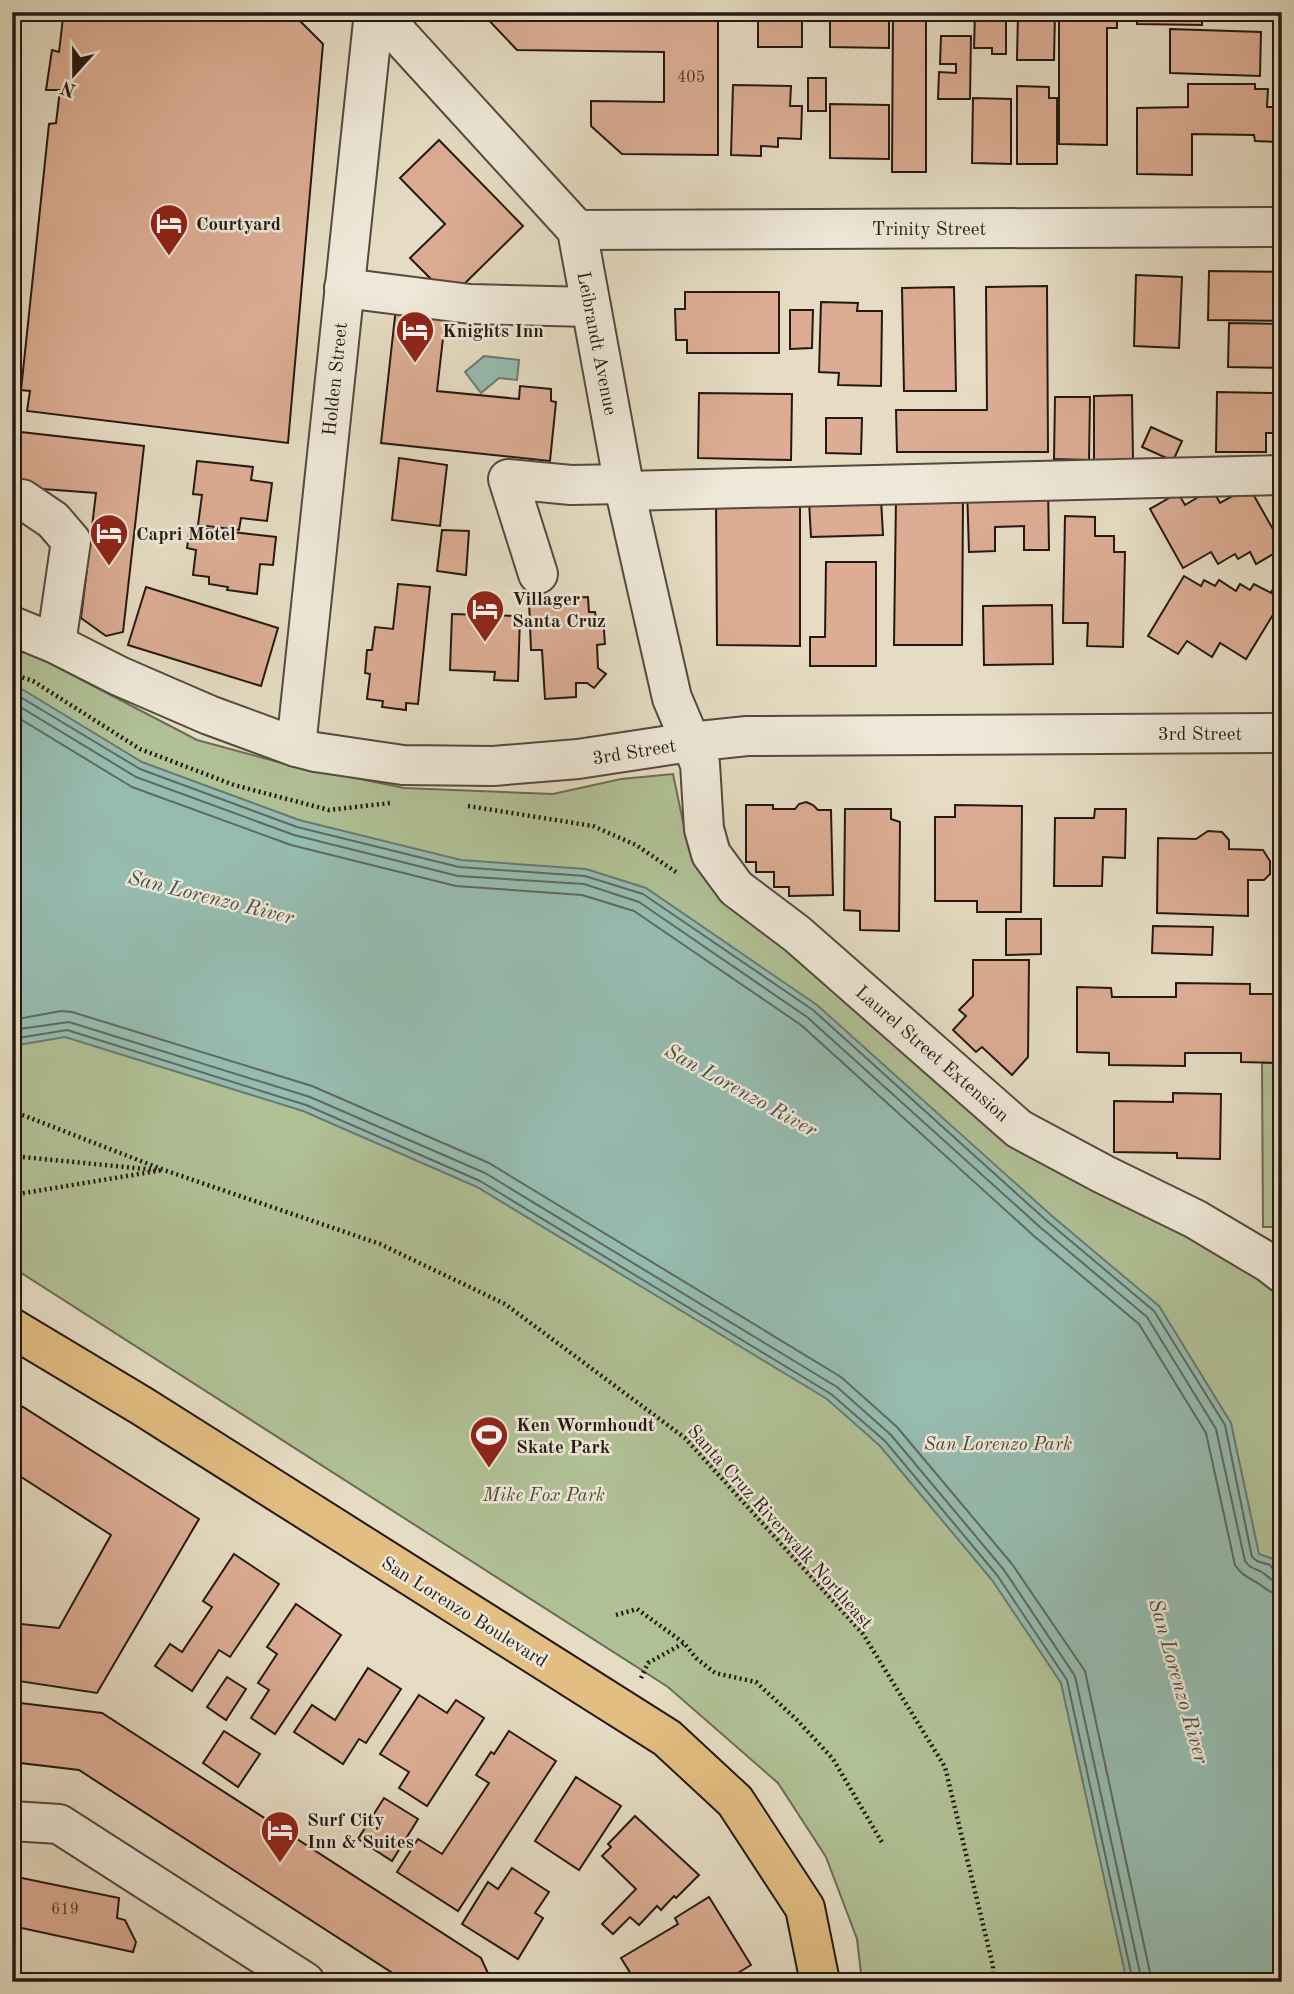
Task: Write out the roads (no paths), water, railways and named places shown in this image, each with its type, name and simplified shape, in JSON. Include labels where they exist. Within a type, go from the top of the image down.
[{"type":"main road","name":"San Lorenzo Boulevard","points":[[12,1328],[142,1406],[667,1738],[735,1801],[805,1909],[820,1982]]},
{"type":"street","points":[[376,12],[577,230]]},
{"type":"street","name":"Holden Street","points":[[296,747],[376,12]]},
{"type":"street","name":"Trinity Street","points":[[577,230],[1282,227]]},
{"type":"street","name":"Leibrandt Avenue","points":[[577,230],[625,487],[672,698],[690,742]]},
{"type":"street","points":[[344,288],[470,304],[591,307]]},
{"type":"street","points":[[538,574],[508,479],[625,487],[1282,475]]},
{"type":"street","points":[[22,499],[53,520],[71,541],[56,644]]},
{"type":"street","points":[[12,597],[56,644]]},
{"type":"street","name":"3rd Street","points":[[12,626],[209,715],[296,747],[403,765],[493,766],[578,759],[747,736],[1282,733]]},
{"type":"street","name":"Laurel Street Extension","points":[[690,742],[700,764],[704,829],[711,854],[736,888],[797,934],[1019,1129],[1102,1174],[1195,1219],[1282,1273]]},
{"type":"street","points":[[12,1821],[59,1824],[305,1982]]},
{"type":"water","points":[[484,356],[519,360],[517,380],[499,378],[481,393],[465,372]]},
{"type":"water","name":"San Lorenzo River","points":[[12,683],[142,762],[299,820],[461,860],[586,869],[646,888],[817,1005],[1052,1216],[1159,1306],[1231,1423],[1259,1554],[1276,1560],[1282,1578],[1282,1982],[1127,1982],[1061,1683],[992,1580],[880,1446],[827,1399],[477,1187],[303,1111],[65,1037],[12,1046]]},
{"type":"place","name":"Courtyard","points":[[169,257]]},
{"type":"place","name":"Knights Inn","points":[[415,364]]},
{"type":"place","name":"Capri Motel","points":[[109,567]]},
{"type":"place","name":"Villager Santa Cruz","points":[[485,643]]},
{"type":"place","name":"Ken Wormhoudt Skate Park","points":[[489,1469]]},
{"type":"place","name":"Surf City Inn & Suites","points":[[280,1864]]},
{"type":"park label","name":"San Lorenzo Park","points":[[998,1443]]},
{"type":"park label","name":"Mike Fox Park","points":[[544,1494]]}]
